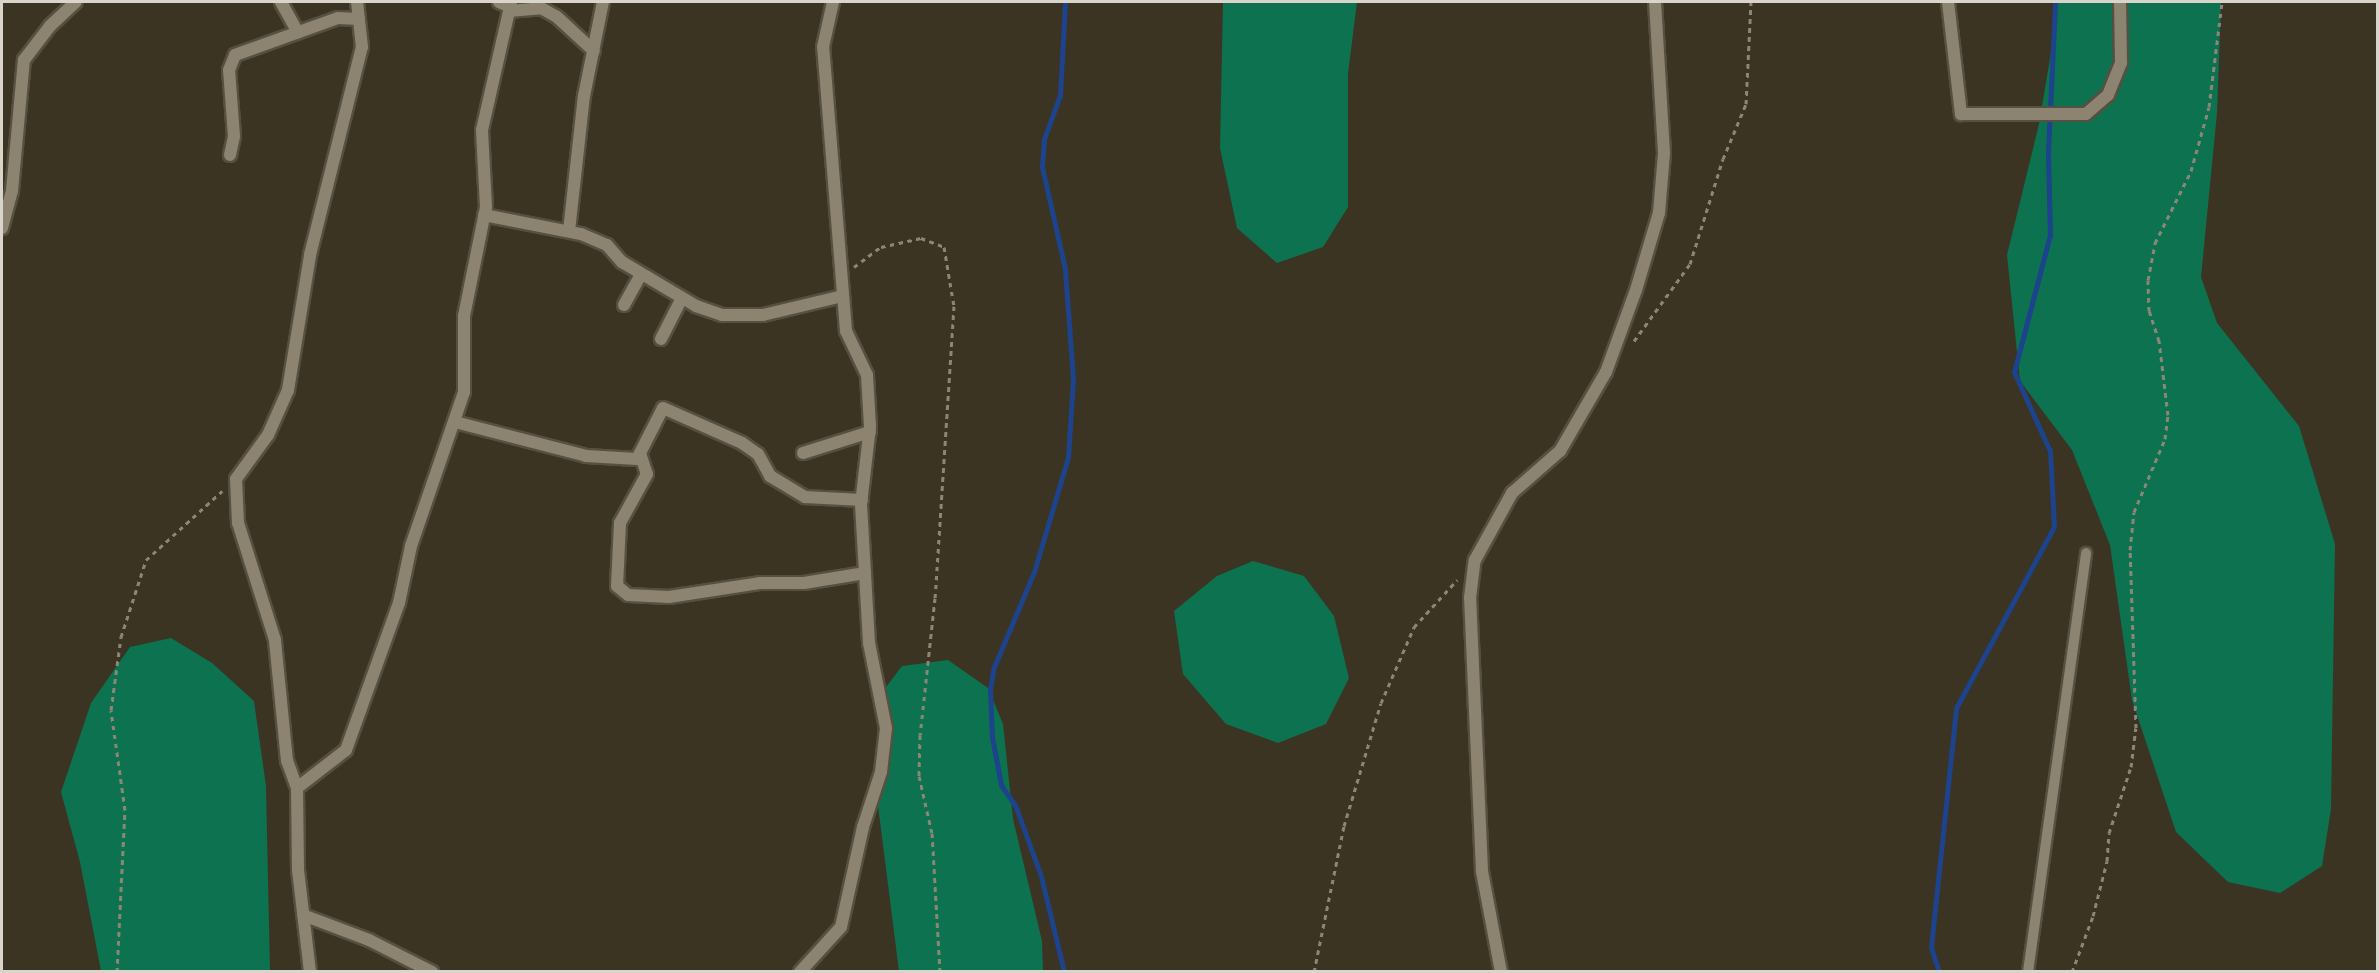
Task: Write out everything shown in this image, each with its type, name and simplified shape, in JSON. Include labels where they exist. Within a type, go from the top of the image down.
[{"type":"street","points":[[2,228],[12,191],[24,60],[50,26],[76,2]]},
{"type":"street","points":[[281,2],[298,33]]},
{"type":"street","points":[[310,972],[303,915],[297,788],[287,761],[275,640],[237,523],[236,478],[268,435],[288,390],[310,255],[362,47],[357,2]]},
{"type":"street","points":[[569,231],[584,96],[603,2]]},
{"type":"street","points":[[800,972],[841,927],[863,827],[881,772],[886,728],[869,643],[865,573],[862,500],[870,432],[867,375],[846,330],[823,47],[833,2]]},
{"type":"street","points":[[1501,972],[1482,871],[1470,598],[1475,560],[1512,493],[1560,452],[1606,372],[1636,290],[1659,213],[1664,153],[1655,2]]},
{"type":"street","points":[[1948,2],[1961,114],[2086,114],[2108,95],[2121,63],[2120,2]]},
{"type":"street","points":[[297,788],[346,750],[399,603],[411,546],[464,392],[464,315],[484,215],[482,130],[507,5],[541,8],[557,16],[594,51]]},
{"type":"street","points":[[230,155],[234,136],[229,70],[235,55],[338,18],[359,19]]},
{"type":"street","points":[[484,215],[569,231],[607,245],[622,262],[641,274],[682,298],[723,315],[763,315],[843,296]]},
{"type":"street","points":[[624,305],[641,274]]},
{"type":"street","points":[[661,339],[682,298]]},
{"type":"street","points":[[455,422],[586,456],[637,459],[663,408],[742,443],[758,454],[770,476],[805,497],[862,500]]},
{"type":"street","points":[[803,453],[870,432]]},
{"type":"street","points":[[640,453],[647,474],[620,523],[617,586],[628,595],[669,597],[761,583],[804,583],[865,573]]},
{"type":"street","points":[[303,915],[369,940],[432,972]]},
{"type":"lane","points":[[2028,972],[2086,553]]},
{"type":"path","points":[[1629,346],[1652,321],[1690,264],[1723,159],[1746,105],[1751,2]]},
{"type":"path","points":[[2072,972],[2093,916],[2107,861],[2109,833],[2131,767],[2136,728],[2130,550],[2134,512],[2165,439],[2168,415],[2158,341],[2149,311],[2148,280],[2155,243],[2191,171],[2209,107],[2222,2]]},
{"type":"path","points":[[841,276],[880,247],[921,237],[944,247],[954,306],[920,766],[932,833],[940,972]]},
{"type":"path","points":[[117,972],[125,810],[111,711],[122,637],[146,560],[236,478]]},
{"type":"path","points":[[1314,972],[1344,826],[1381,703],[1414,627],[1475,560]]},
{"type":"green space","points":[[1223,2],[1357,2],[1348,74],[1348,207],[1323,247],[1277,263],[1237,228],[1220,148]]},
{"type":"green space","points":[[2056,2],[2221,2],[2217,113],[2201,277],[2217,323],[2299,426],[2335,544],[2331,809],[2322,866],[2280,893],[2228,882],[2176,832],[2132,700],[2110,545],[2072,450],[2020,381],[2007,255],[2039,124],[2056,23]]},
{"type":"green space","points":[[1253,561],[1304,576],[1334,616],[1349,678],[1326,724],[1278,743],[1226,724],[1183,674],[1174,611],[1217,576]]},
{"type":"green space","points":[[171,638],[212,663],[254,701],[266,786],[270,971],[101,971],[80,862],[61,792],[91,703],[130,647]]},
{"type":"green space","points":[[948,660],[988,688],[1003,724],[1013,819],[1042,941],[1043,971],[899,971],[876,790],[880,695],[902,666]]},
{"type":"waterway","points":[[1064,972],[1041,876],[1015,805],[1001,785],[992,737],[990,689],[994,667],[1034,572],[1068,457],[1073,379],[1065,269],[1042,167],[1044,139],[1060,95],[1065,2]]},
{"type":"waterway","points":[[1939,972],[1931,947],[1956,708],[2054,527],[2050,451],[2014,372],[2050,235],[2048,152],[2055,2]]}]
